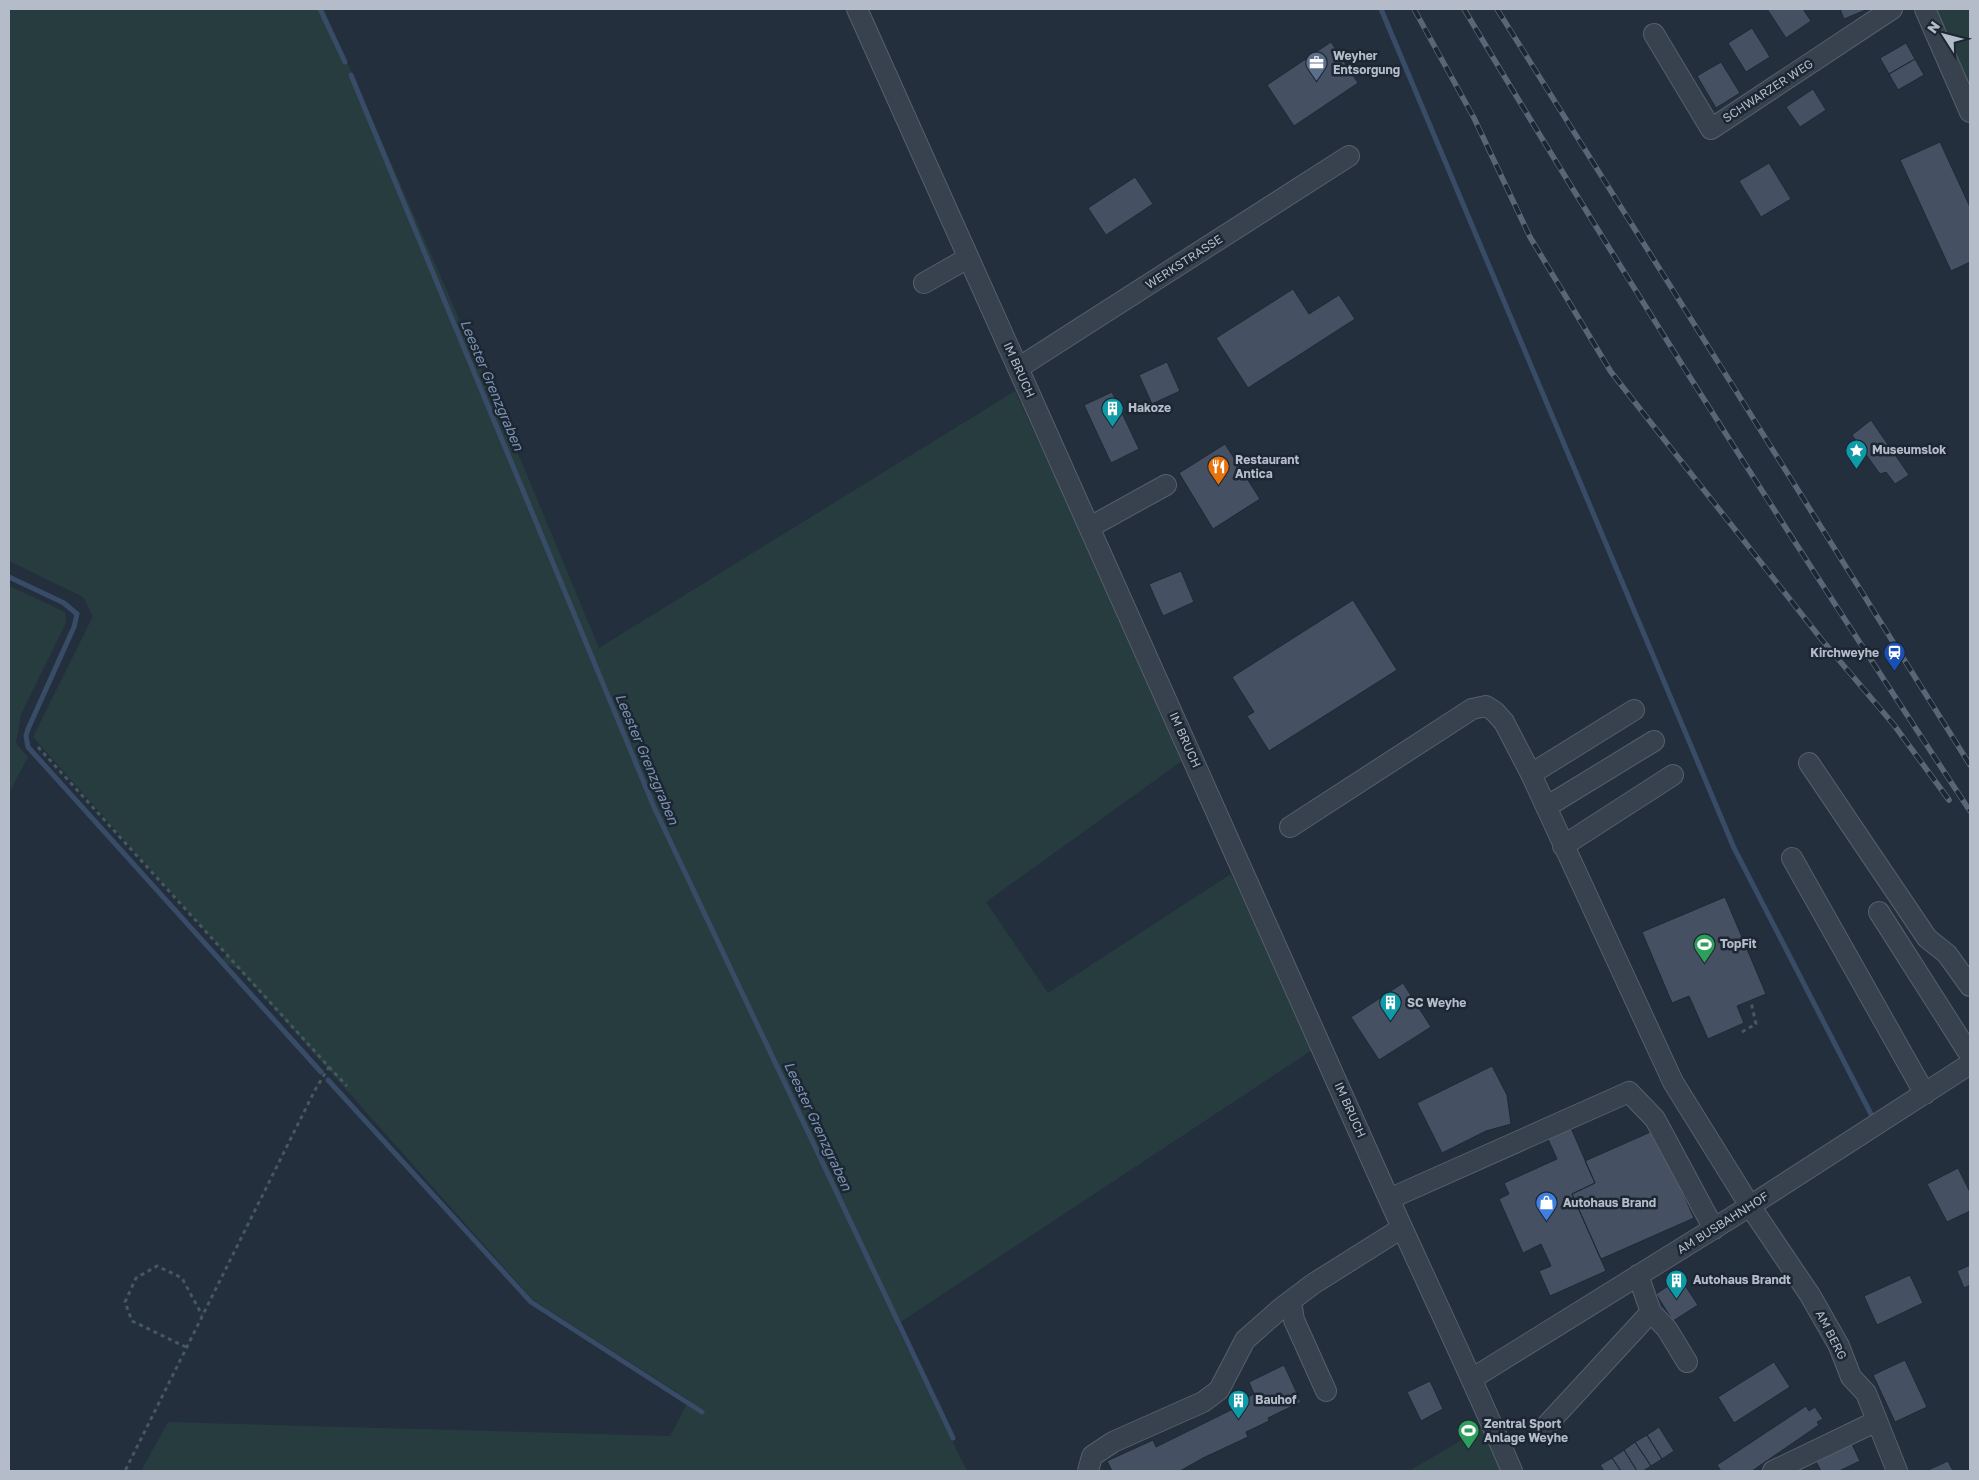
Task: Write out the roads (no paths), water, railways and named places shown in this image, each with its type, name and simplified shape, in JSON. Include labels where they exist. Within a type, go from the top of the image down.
[{"type":"street","name":"IM BRUCH","points":[[857,9],[1402,1228],[1473,1378],[1512,1471]]},
{"type":"street","name":"SCHWARZER WEG","points":[[1654,34],[1710,129],[1892,9]]},
{"type":"street","points":[[1925,9],[1970,112]]},
{"type":"street","name":"WERKSTRASSE","points":[[1018,368],[1349,156]]},
{"type":"street","points":[[924,283],[968,258]]},
{"type":"street","points":[[1090,528],[1166,485]]},
{"type":"street","name":"AM BERG","points":[[1290,827],[1472,709],[1486,706],[1494,711],[1504,722],[1531,774],[1673,1082],[1750,1206],[1810,1295],[1838,1346],[1851,1377],[1866,1394],[1896,1471]]},
{"type":"street","points":[[1531,774],[1634,710]]},
{"type":"street","points":[[1546,807],[1654,741]]},
{"type":"street","points":[[1809,764],[1927,938],[1947,954],[1970,986]]},
{"type":"street","points":[[1563,846],[1673,775]]},
{"type":"street","points":[[1792,858],[1925,1094]]},
{"type":"street","points":[[1879,912],[1970,1055]]},
{"type":"street","name":"AM BUSBAHNHOF","points":[[1473,1378],[1714,1229],[1970,1064]]},
{"type":"street","points":[[1389,1199],[1629,1092],[1655,1119],[1714,1229]]},
{"type":"street","points":[[1088,1471],[1092,1456],[1112,1442],[1203,1402],[1219,1390],[1245,1340],[1313,1284],[1402,1228]]},
{"type":"street","points":[[1638,1276],[1652,1312],[1667,1329],[1687,1362]]},
{"type":"street","points":[[1291,1301],[1294,1320],[1326,1391]]},
{"type":"street","points":[[1544,1428],[1652,1312]]},
{"type":"street","points":[[1773,1471],[1877,1421]]},
{"type":"waterway","name":"Leester Grenzgraben","points":[[320,9],[345,62]]},
{"type":"waterway","points":[[1381,9],[1734,848],[1873,1118]]},
{"type":"waterway","name":"Leester Grenzgraben","points":[[351,75],[654,807],[953,1438]]},
{"type":"waterway","points":[[9,577],[64,603],[77,614],[74,627],[28,729],[26,736],[28,747],[321,1072]]},
{"type":"waterway","points":[[328,1080],[531,1302],[702,1412]]},
{"type":"railway","points":[[1414,9],[1474,118],[1530,237],[1611,372],[1822,640],[1894,725],[1949,800]]},
{"type":"railway","points":[[1464,9],[1712,413],[1970,811]]},
{"type":"railway","points":[[1497,9],[1970,765]]},
{"type":"place","name":"Weyher Entsorgung","points":[[1317,82]]},
{"type":"place","name":"Hakoze","points":[[1112,427]]},
{"type":"place","name":"Museumslok","points":[[1856,469]]},
{"type":"place","name":"Restaurant Antica","points":[[1219,486]]},
{"type":"place","name":"Kirchweyhe","points":[[1895,672]]},
{"type":"place","name":"TopFit","points":[[1704,963]]},
{"type":"place","name":"SC Weyhe","points":[[1391,1022]]},
{"type":"place","name":"Autohaus Brand","points":[[1547,1222]]},
{"type":"place","name":"Autohaus Brandt","points":[[1677,1299]]},
{"type":"place","name":"Bauhof","points":[[1239,1419]]},
{"type":"place","name":"Zentral Sport Anlage Weyhe","points":[[1468,1450]]}]
